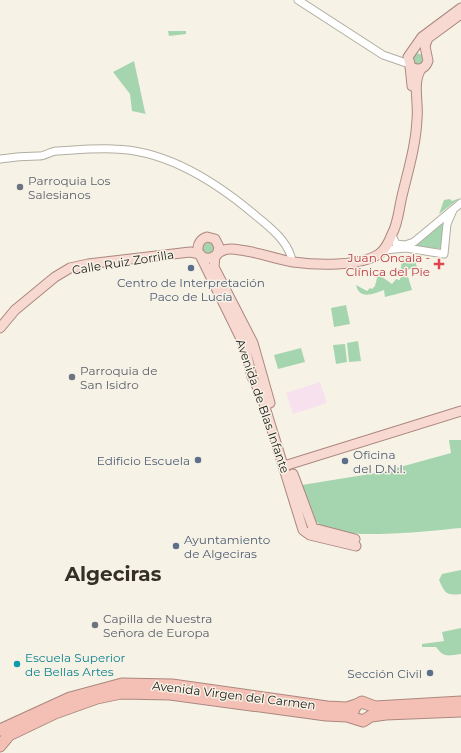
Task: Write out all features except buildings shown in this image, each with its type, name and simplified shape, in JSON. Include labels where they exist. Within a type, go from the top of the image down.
[{"type":"highway","name":"Avenida Virgen del Carmen","points":[[0,730],[70,698],[122,684],[172,685],[328,707],[347,708],[356,705]]},
{"type":"highway","name":"Avenida Virgen del Carmen","points":[[1,740],[14,732],[76,705],[97,698],[121,693],[150,692],[177,694],[356,718]]},
{"type":"highway","points":[[461,702],[375,706],[362,702],[356,705],[353,712],[356,718],[363,721],[371,716],[461,711]]},
{"type":"highway","points":[[369,705],[372,711],[371,716]]},
{"type":"main road","points":[[218,244],[248,247],[292,260],[324,261],[361,259],[374,254],[386,242],[412,136],[414,108],[409,65],[412,51],[422,37],[461,8]]},
{"type":"main road","points":[[216,256],[219,249],[218,244],[213,238],[207,237],[200,241],[197,252],[207,258],[216,256],[226,250],[239,250],[292,260],[320,263],[357,262],[374,257],[384,250],[392,235],[414,144],[418,119],[416,78],[428,61],[425,51],[428,38],[461,14]]},
{"type":"main road","points":[[412,51],[425,51]]},
{"type":"main road","points":[[409,65],[414,69],[421,69]]},
{"type":"main road","name":"Calle Ruiz Zorrilla","points":[[0,328],[16,310],[58,275],[80,266],[197,252]]},
{"type":"main road","name":"Avenida de Blas Infante","points":[[197,252],[245,347],[252,377],[261,394],[287,467]]},
{"type":"main road","name":"Avenida de Blas Infante","points":[[216,256],[214,267],[256,350],[304,530],[356,543]]},
{"type":"main road","points":[[287,467],[461,411]]},
{"type":"main road","points":[[287,467],[461,415]]},
{"type":"street","points":[[298,0],[383,55],[395,58],[409,65]]},
{"type":"street","points":[[395,58],[404,57],[412,51]]},
{"type":"street","points":[[0,159],[31,155],[39,156],[47,152],[56,151],[114,149],[148,154],[179,165],[212,182],[239,200],[275,233],[289,249],[292,260]]},
{"type":"street","points":[[384,250],[414,246],[440,220],[461,203]]},
{"type":"street","points":[[392,235],[396,244],[414,246],[444,254],[447,224],[453,210]]},
{"type":"street","points":[[440,220],[445,220],[447,224]]},
{"type":"shaded area","points":[[320,382],[327,403],[293,414],[286,393]]},
{"type":"green space","points":[[168,31],[186,31],[186,34],[169,36]]},
{"type":"green space","points":[[416,54],[420,54],[422,55],[422,63],[416,64],[413,61],[413,57]]},
{"type":"green space","points":[[134,61],[146,114],[132,111],[130,94],[113,72]]},
{"type":"green space","points":[[460,198],[439,214],[444,200],[450,199],[452,201]]},
{"type":"green space","points":[[443,221],[442,249],[416,247],[416,245]]},
{"type":"green space","points":[[208,242],[212,244],[214,248],[212,252],[208,254],[204,252],[202,248],[204,244]]},
{"type":"green space","points":[[402,257],[414,258],[417,267],[406,270],[412,290],[385,297],[384,290],[367,295],[360,293],[356,285],[367,291],[370,288],[372,289],[375,286],[378,274],[392,284],[396,279],[400,280]]},
{"type":"green space","points":[[346,305],[350,324],[334,327],[331,308]]},
{"type":"green space","points":[[358,341],[361,361],[349,362],[347,343]]},
{"type":"green space","points":[[345,344],[347,362],[336,364],[333,345]]},
{"type":"green space","points":[[301,348],[305,362],[278,369],[274,355]]},
{"type":"green space","points":[[449,440],[461,440],[461,528],[407,533],[362,534],[342,532],[326,528],[316,521],[302,485],[382,472],[451,453]]},
{"type":"green space","points":[[461,570],[461,594],[447,593],[439,580],[442,574]]},
{"type":"green space","points":[[461,628],[461,654],[444,655],[436,647],[422,647],[422,644],[444,641],[442,632]]},
{"type":"place","name":"Parroquia Los Salesianos","points":[[20,187]]},
{"type":"place","name":"Juan Oncala - Clínica del Pie","points":[[439,264]]},
{"type":"place","name":"Centro de Interpretación Paco de Lucía","points":[[191,268]]},
{"type":"place","name":"Parroquia de San Isidro","points":[[72,377]]},
{"type":"place","name":"Edificio Escuela","points":[[198,460]]},
{"type":"place","name":"Oficina del D.N.I.","points":[[345,461]]},
{"type":"place","name":"Ayuntamiento de Algeciras","points":[[176,546]]},
{"type":"place","name":"Capilla de Nuestra Señora de Europa","points":[[95,625]]},
{"type":"place","name":"Escuela Superior de Bellas Artes","points":[[17,664]]},
{"type":"place","name":"Sección Civil","points":[[430,673]]},
{"type":"district","name":"Algeciras","points":[[113,574]]}]
